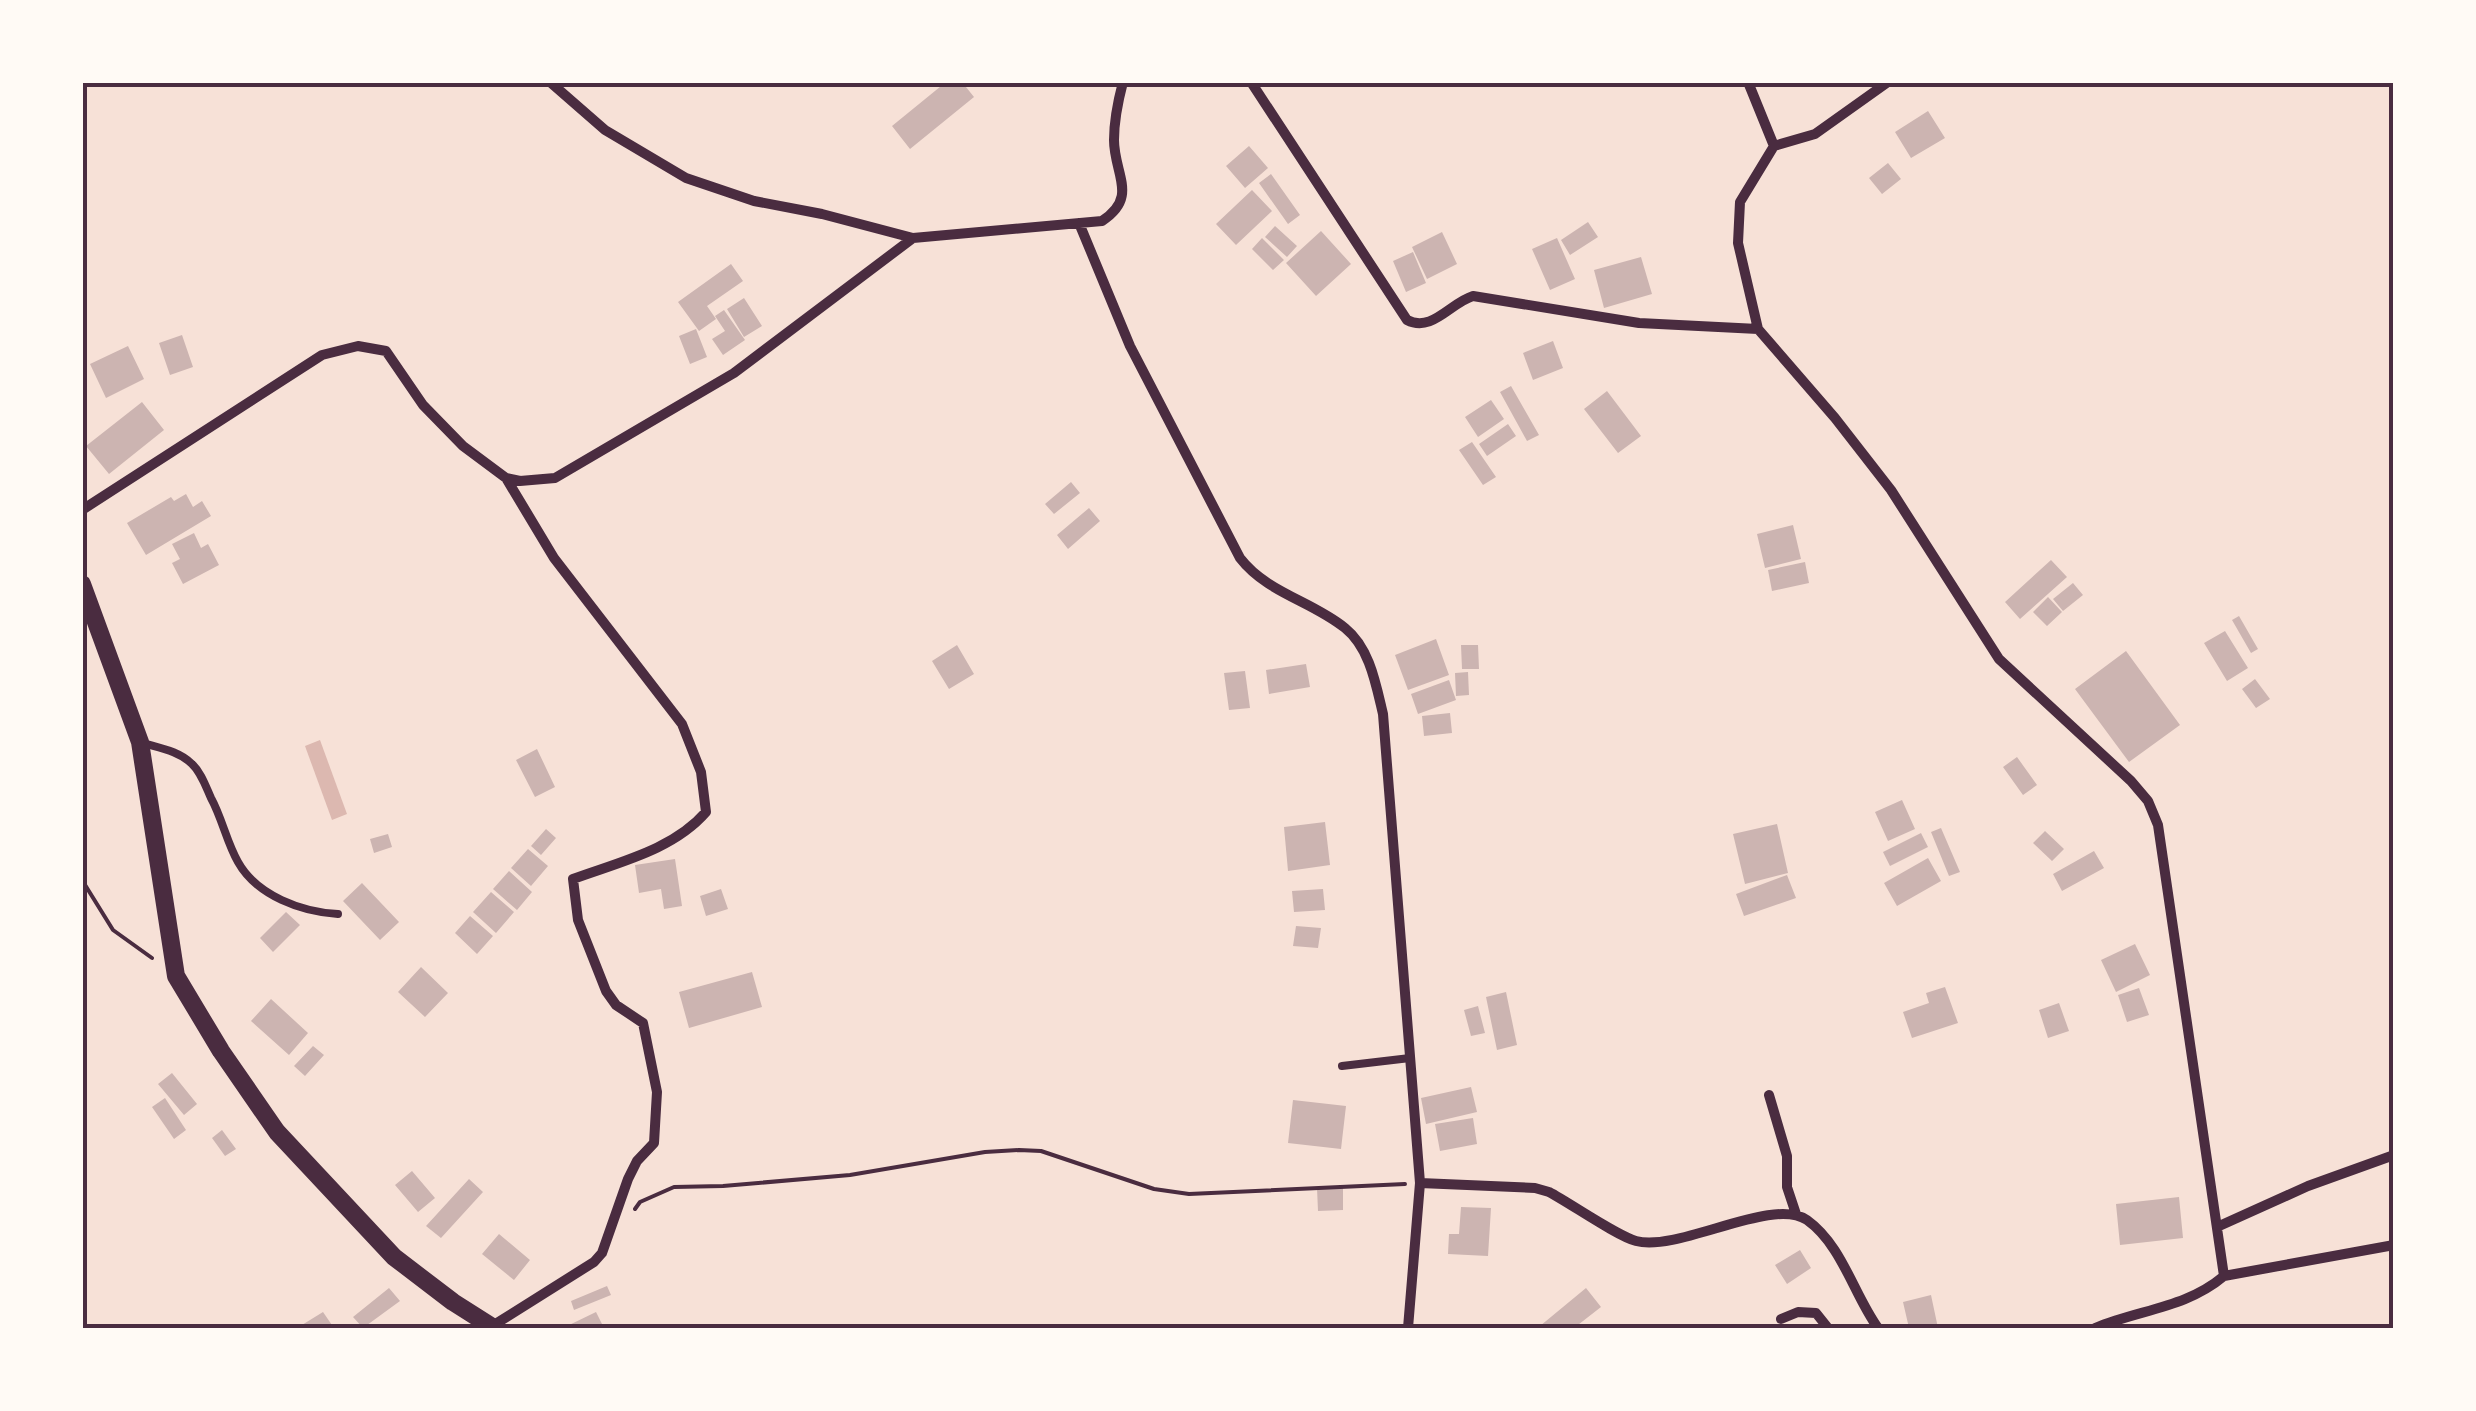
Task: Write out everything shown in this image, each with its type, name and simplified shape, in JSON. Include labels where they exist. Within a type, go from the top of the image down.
[{"type":"street","points":[[550,82],[605,130],[686,178],[754,200],[913,238],[1102,222],[1117,212],[1123,197],[1114,142],[1123,82]]},
{"type":"street","points":[[1251,82],[1407,320],[1427,323],[1459,300],[1473,296],[1639,323],[1758,329]]},
{"type":"street","points":[[1748,82],[1774,146]]},
{"type":"street","points":[[1888,82],[1815,134],[1774,146],[1740,202],[1738,243],[1758,329],[1891,490],[1999,659],[2025,687],[2093,744],[2148,801],[2158,825],[2224,1276]]},
{"type":"street","points":[[1079,224],[1130,346],[1240,558],[1252,573],[1346,628],[1362,648],[1374,675],[1384,714],[1420,1183],[1408,1328]]},
{"type":"street","points":[[506,478],[555,478],[643,428],[734,373],[913,238]]},
{"type":"street","points":[[82,510],[322,355],[358,346],[386,352],[423,405],[463,446],[506,478],[554,558],[682,724],[701,772],[706,812],[688,832],[643,854],[573,878],[578,920],[606,991],[616,1004],[644,1023],[657,1092],[654,1143],[628,1178],[602,1253],[594,1262],[492,1328],[394,1257],[278,1132],[220,1051],[176,976],[140,742],[82,584]]},
{"type":"street","points":[[1769,1095],[1786,1156],[1787,1187],[1796,1214]]},
{"type":"street","points":[[2216,1228],[2308,1186],[2394,1154]]},
{"type":"street","points":[[1420,1183],[1550,1192],[1636,1241],[1674,1239],[1776,1215],[1796,1214],[1810,1222],[1831,1245],[1878,1328]]},
{"type":"street","points":[[2096,1328],[2189,1300],[2224,1276],[2394,1245]]},
{"type":"street","points":[[1781,1319],[1798,1312],[1816,1313],[1828,1328]]},
{"type":"lane","points":[[140,742],[174,752],[194,765],[223,820],[238,864],[260,887],[287,903],[317,913],[338,914]]},
{"type":"lane","points":[[1342,1066],[1410,1058]]},
{"type":"path","points":[[82,880],[113,930],[176,976]]},
{"type":"path","points":[[631,1215],[640,1202],[674,1187],[850,1175],[1019,1150],[1041,1151],[1154,1189],[1189,1194],[1420,1183]]},
{"type":"shaded area","points":[[320,740],[347,814],[332,820],[305,746]]},
{"type":"building","points":[[946,82],[962,82],[974,97],[910,149],[892,126]]},
{"type":"building","points":[[1928,111],[1945,138],[1911,158],[1895,132]]},
{"type":"building","points":[[1249,146],[1268,168],[1245,188],[1226,166]]},
{"type":"building","points":[[1888,163],[1901,179],[1882,194],[1869,178]]},
{"type":"building","points":[[1271,174],[1300,215],[1288,224],[1259,183]]},
{"type":"building","points":[[1252,190],[1272,211],[1236,245],[1216,224]]},
{"type":"building","points":[[1588,222],[1598,237],[1570,255],[1561,240]]},
{"type":"building","points":[[1275,226],[1297,246],[1287,257],[1265,237]]},
{"type":"building","points":[[1321,231],[1351,264],[1316,296],[1286,263]]},
{"type":"building","points":[[1442,232],[1457,264],[1427,279],[1412,247]]},
{"type":"building","points":[[1262,238],[1284,260],[1273,270],[1252,249]]},
{"type":"building","points":[[1557,238],[1575,279],[1550,290],[1532,249]]},
{"type":"building","points":[[1413,252],[1426,283],[1406,292],[1393,261]]},
{"type":"building","points":[[1641,257],[1652,294],[1604,308],[1594,270]]},
{"type":"building","points":[[731,264],[743,281],[707,306],[716,319],[699,331],[678,302]]},
{"type":"building","points":[[744,298],[762,326],[744,337],[727,309]]},
{"type":"building","points":[[724,310],[745,340],[723,355],[712,339],[725,331],[715,316]]},
{"type":"building","points":[[696,329],[707,357],[690,364],[679,336]]},
{"type":"building","points":[[182,335],[193,367],[170,375],[159,343]]},
{"type":"building","points":[[1553,341],[1563,368],[1533,380],[1523,353]]},
{"type":"building","points":[[128,346],[144,379],[106,398],[90,364]]},
{"type":"building","points":[[1511,386],[1539,435],[1527,441],[1500,392]]},
{"type":"building","points":[[1607,391],[1641,436],[1618,453],[1584,409]]},
{"type":"building","points":[[1491,400],[1504,419],[1478,437],[1465,417]]},
{"type":"building","points":[[142,402],[164,430],[109,474],[86,446]]},
{"type":"building","points":[[1508,424],[1516,436],[1487,456],[1479,444]]},
{"type":"building","points":[[1472,442],[1496,477],[1483,485],[1459,450]]},
{"type":"building","points":[[1071,482],[1080,493],[1054,514],[1045,504]]},
{"type":"building","points":[[186,494],[193,507],[202,501],[211,516],[146,555],[127,523],[171,497],[174,501]]},
{"type":"building","points":[[1089,508],[1100,521],[1068,549],[1057,535]]},
{"type":"building","points":[[1793,525],[1801,559],[1765,568],[1757,534]]},
{"type":"building","points":[[194,533],[201,548],[208,544],[219,565],[183,584],[172,563],[180,559],[172,544]]},
{"type":"building","points":[[2051,560],[2067,577],[2020,619],[2005,602]]},
{"type":"building","points":[[1805,562],[1809,583],[1772,591],[1768,570]]},
{"type":"building","points":[[2073,583],[2083,595],[2063,611],[2053,599]]},
{"type":"building","points":[[2048,597],[2062,612],[2047,626],[2033,612]]},
{"type":"building","points":[[2239,616],[2258,649],[2251,653],[2232,620]]},
{"type":"building","points":[[2225,631],[2248,668],[2227,681],[2204,643]]},
{"type":"building","points":[[1436,639],[1449,675],[1408,690],[1395,655]]},
{"type":"building","points":[[957,645],[974,674],[949,689],[932,661]]},
{"type":"building","points":[[1461,645],[1478,645],[1479,669],[1462,669]]},
{"type":"building","points":[[2126,651],[2180,725],[2129,762],[2075,689]]},
{"type":"building","points":[[1306,664],[1310,687],[1269,694],[1266,670]]},
{"type":"building","points":[[1245,671],[1250,708],[1229,710],[1224,673]]},
{"type":"building","points":[[1468,672],[1469,695],[1456,696],[1455,673]]},
{"type":"building","points":[[2255,679],[2270,699],[2256,708],[2242,689]]},
{"type":"building","points":[[1449,680],[1456,700],[1418,714],[1411,694]]},
{"type":"building","points":[[1450,713],[1452,733],[1424,736],[1422,716]]},
{"type":"building","points":[[537,749],[555,787],[535,797],[516,760]]},
{"type":"building","points":[[2017,757],[2037,785],[2023,795],[2003,767]]},
{"type":"building","points":[[1902,800],[1915,829],[1888,841],[1875,812]]},
{"type":"building","points":[[1325,822],[1330,865],[1288,871],[1284,827]]},
{"type":"building","points":[[1777,824],[1788,873],[1745,884],[1733,834]]},
{"type":"building","points":[[1941,828],[1960,872],[1949,876],[1931,832]]},
{"type":"building","points":[[546,829],[556,838],[541,855],[531,846]]},
{"type":"building","points":[[2045,831],[2064,849],[2052,861],[2033,843]]},
{"type":"building","points":[[1921,833],[1928,847],[1890,866],[1883,852]]},
{"type":"building","points":[[388,834],[392,847],[374,853],[370,839]]},
{"type":"building","points":[[528,849],[548,866],[531,886],[511,868]]},
{"type":"building","points":[[2094,851],[2104,868],[2062,891],[2053,874]]},
{"type":"building","points":[[1928,858],[1941,881],[1897,906],[1884,883]]},
{"type":"building","points":[[675,859],[682,906],[664,909],[661,889],[639,893],[635,865]]},
{"type":"building","points":[[509,871],[532,892],[517,910],[493,889]]},
{"type":"building","points":[[1787,875],[1796,898],[1744,916],[1736,894]]},
{"type":"building","points":[[362,883],[399,922],[380,940],[343,901]]},
{"type":"building","points":[[721,889],[728,909],[706,916],[700,896]]},
{"type":"building","points":[[1323,889],[1325,910],[1294,912],[1292,891]]},
{"type":"building","points":[[491,892],[514,912],[496,933],[473,912]]},
{"type":"building","points":[[286,912],[300,925],[273,952],[260,938]]},
{"type":"building","points":[[470,916],[493,936],[477,954],[455,933]]},
{"type":"building","points":[[1296,926],[1321,928],[1318,948],[1293,946]]},
{"type":"building","points":[[2135,944],[2150,975],[2116,992],[2101,960]]},
{"type":"building","points":[[421,967],[448,993],[425,1017],[398,992]]},
{"type":"building","points":[[752,972],[762,1007],[689,1028],[679,992]]},
{"type":"building","points":[[1945,987],[1958,1023],[1912,1038],[1903,1012],[1929,1003],[1926,993]]},
{"type":"building","points":[[2139,988],[2149,1015],[2127,1022],[2118,995]]},
{"type":"building","points":[[1506,992],[1517,1045],[1497,1050],[1486,997]]},
{"type":"building","points":[[271,999],[308,1033],[289,1055],[251,1021]]},
{"type":"building","points":[[2059,1003],[2069,1031],[2048,1038],[2039,1010]]},
{"type":"building","points":[[1478,1006],[1485,1033],[1471,1036],[1464,1010]]},
{"type":"building","points":[[313,1046],[324,1055],[305,1076],[294,1066]]},
{"type":"building","points":[[172,1073],[197,1104],[184,1115],[158,1084]]},
{"type":"building","points":[[1471,1087],[1477,1112],[1426,1124],[1421,1098]]},
{"type":"building","points":[[165,1098],[186,1130],[174,1139],[152,1107]]},
{"type":"building","points":[[1293,1100],[1346,1106],[1341,1149],[1288,1143]]},
{"type":"building","points":[[1473,1118],[1477,1144],[1440,1151],[1435,1124]]},
{"type":"building","points":[[222,1130],[236,1149],[225,1156],[212,1138]]},
{"type":"building","points":[[412,1171],[435,1198],[418,1212],[395,1185]]},
{"type":"building","points":[[469,1179],[483,1192],[441,1238],[426,1226]]},
{"type":"building","points":[[1317,1188],[1343,1188],[1343,1210],[1318,1211]]},
{"type":"building","points":[[2179,1197],[2183,1238],[2120,1245],[2116,1204]]},
{"type":"building","points":[[1461,1207],[1491,1208],[1488,1256],[1448,1254],[1449,1234],[1459,1234]]},
{"type":"building","points":[[499,1234],[530,1260],[514,1280],[482,1254]]},
{"type":"building","points":[[1800,1250],[1811,1268],[1787,1284],[1775,1265]]},
{"type":"building","points":[[607,1286],[611,1295],[574,1310],[571,1301]]},
{"type":"building","points":[[389,1288],[400,1301],[363,1328],[353,1317]]},
{"type":"building","points":[[1586,1288],[1601,1307],[1574,1328],[1540,1326]]},
{"type":"building","points":[[1931,1295],[1938,1328],[1909,1328],[1903,1302]]},
{"type":"building","points":[[323,1312],[334,1328],[297,1328]]},
{"type":"building","points":[[596,1312],[604,1328],[563,1328]]}]
